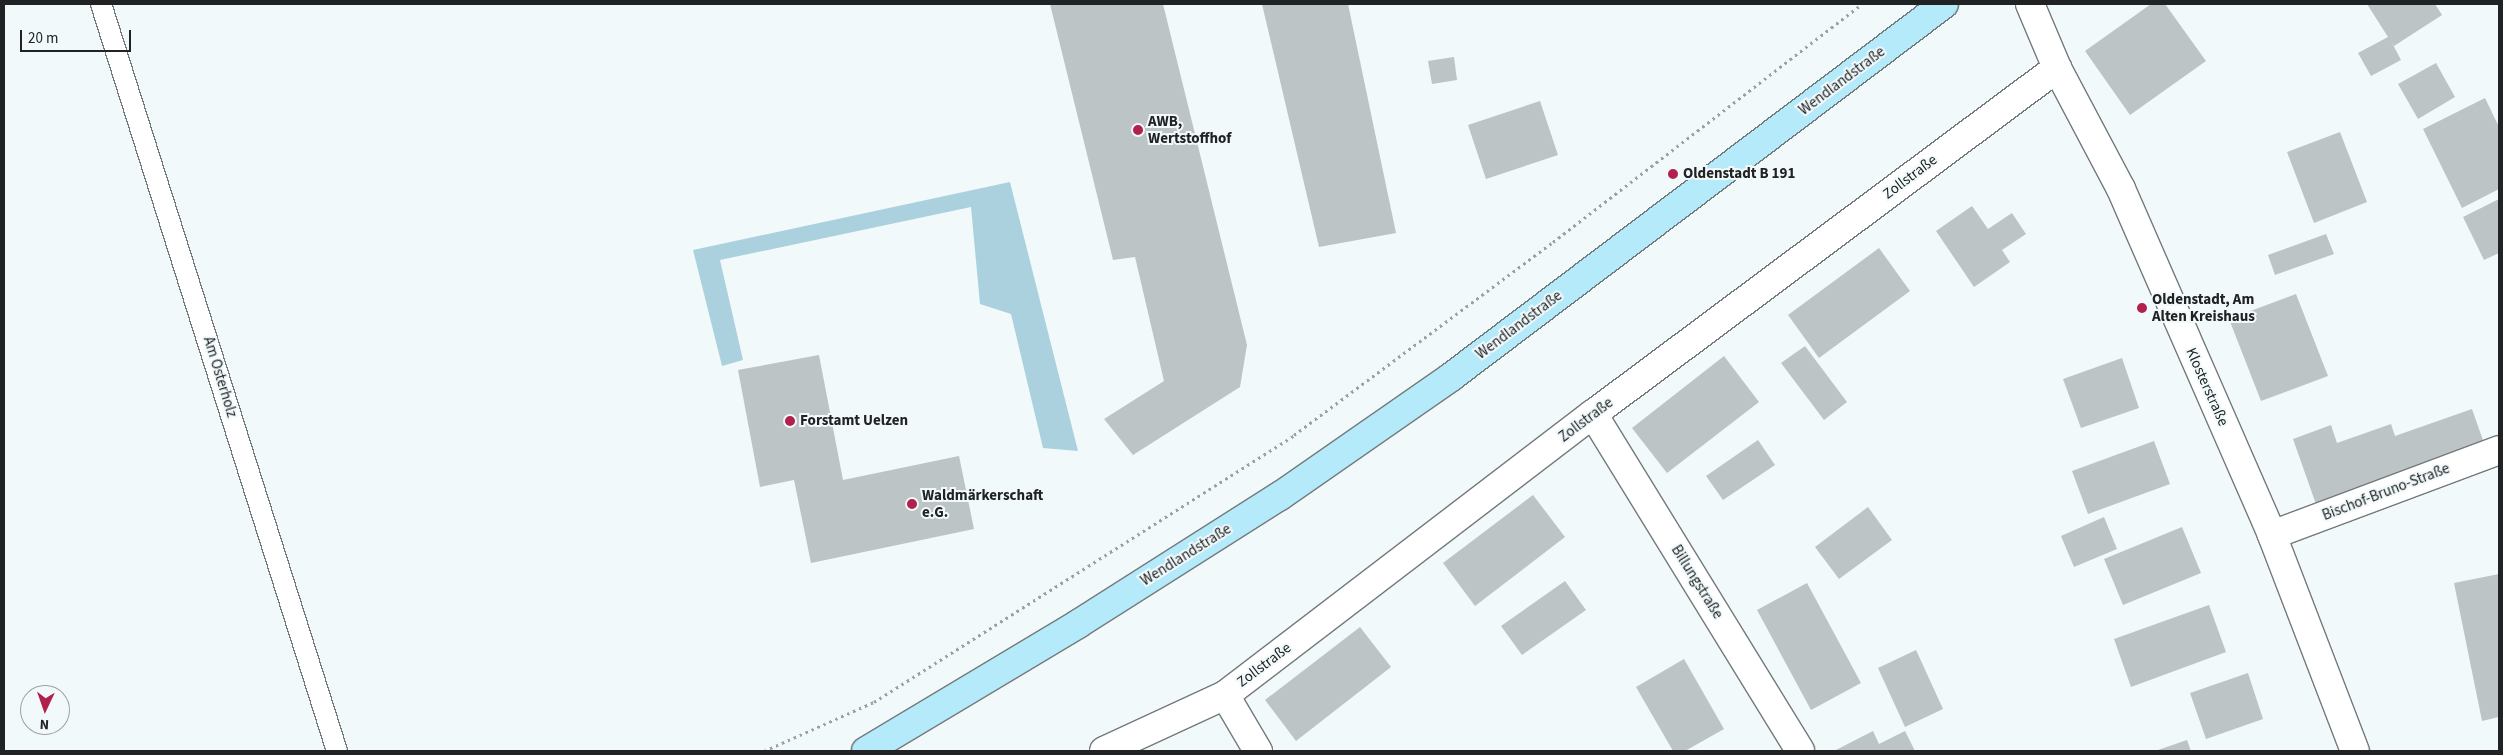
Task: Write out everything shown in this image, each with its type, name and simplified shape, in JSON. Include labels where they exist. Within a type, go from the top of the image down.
[{"type":"main road","name":"Wendlandstraße","points":[[866,751],[1078,624],[1280,496],[1451,377],[1944,4]]},
{"type":"street","name":"Klosterstraße","points":[[2030,4],[2057,68],[2121,189],[2272,535],[2354,751]]},
{"type":"street","name":"Zollstraße","points":[[1104,751],[1225,695],[1593,414],[2057,68]]},
{"type":"street","name":"Billungstraße","points":[[1593,414],[1800,751]]},
{"type":"street","name":"Bischof-Bruno-Straße","points":[[2272,535],[2499,450]]},
{"type":"street","points":[[1225,695],[1258,751]]},
{"type":"lane","name":"Am Osterholz","points":[[101,4],[337,751]]},
{"type":"path","points":[[764,751],[874,702],[1294,435],[1552,242],[1862,4]]},
{"type":"shaded area","points":[[1010,182],[1078,451],[1043,448],[1011,314],[980,304],[971,207],[720,260],[743,360],[722,366],[693,250]]},
{"type":"building","name":"AWB, Wertstoffhof","points":[[1050,4],[1163,4],[1247,345],[1240,387],[1133,455],[1104,419],[1164,381],[1135,257],[1113,260]]},
{"type":"building","points":[[1262,4],[1348,4],[1396,233],[1319,247]]},
{"type":"building","points":[[2151,4],[2165,4],[2206,61],[2130,115],[2085,51]]},
{"type":"building","points":[[2367,4],[2435,4],[2442,15],[2394,46],[2391,41],[2401,60],[2371,76],[2358,53],[2388,37]]},
{"type":"building","points":[[1454,57],[1457,80],[1432,84],[1428,61]]},
{"type":"building","points":[[2436,63],[2455,97],[2418,119],[2398,84]]},
{"type":"building","points":[[2485,98],[2499,127],[2499,189],[2462,208],[2423,129]]},
{"type":"building","points":[[1540,101],[1558,155],[1486,179],[1468,125]]},
{"type":"building","points":[[2340,132],[2367,202],[2314,223],[2287,152]]},
{"type":"building","points":[[2499,199],[2499,253],[2484,260],[2463,217]]},
{"type":"building","points":[[1972,206],[1988,229],[2012,213],[2026,234],[2002,250],[2010,262],[1974,287],[1936,231]]},
{"type":"building","points":[[2326,234],[2334,254],[2275,275],[2268,255]]},
{"type":"building","points":[[1879,248],[1910,291],[1819,358],[1788,315]]},
{"type":"building","points":[[2296,294],[2328,376],[2261,401],[2229,319]]},
{"type":"building","points":[[1805,346],[1847,402],[1824,420],[1781,363]]},
{"type":"building","points":[[819,355],[843,480],[959,456],[974,529],[811,563],[794,480],[760,487],[738,370]]},
{"type":"building","points":[[1724,356],[1759,402],[1667,473],[1632,428]]},
{"type":"building","points":[[2122,358],[2139,408],[2081,428],[2063,379]]},
{"type":"building","points":[[2472,409],[2485,446],[2317,507],[2293,439],[2331,425],[2337,443],[2391,424],[2395,436]]},
{"type":"building","points":[[1758,440],[1775,465],[1723,500],[1706,476]]},
{"type":"building","points":[[2154,441],[2170,484],[2088,514],[2072,471]]},
{"type":"building","points":[[1533,495],[1565,537],[1475,606],[1443,563]]},
{"type":"building","points":[[1868,507],[1892,540],[1839,579],[1815,547]]},
{"type":"building","points":[[2104,517],[2117,549],[2074,567],[2061,536]]},
{"type":"building","points":[[2182,527],[2201,573],[2123,605],[2104,559]]},
{"type":"building","points":[[2499,574],[2499,717],[2482,721],[2454,583]]},
{"type":"building","points":[[1565,581],[1586,610],[1522,655],[1501,626]]},
{"type":"building","points":[[1807,583],[1861,683],[1811,710],[1757,610]]},
{"type":"building","points":[[2209,605],[2226,652],[2131,687],[2114,639]]},
{"type":"building","points":[[1360,627],[1391,667],[1296,741],[1265,700]]},
{"type":"building","points":[[1916,650],[1943,709],[1905,727],[1878,668]]},
{"type":"building","points":[[1684,659],[1724,729],[1685,751],[1673,751],[1636,687]]},
{"type":"building","points":[[2248,673],[2263,719],[2206,739],[2190,693]]},
{"type":"building","points":[[1873,731],[1879,744],[1905,731],[1915,751],[1836,750]]},
{"type":"building","points":[[2187,740],[2191,751],[2155,751]]},
{"type":"place","name":"AWB, Wertstoffhof","points":[[1138,130]]},
{"type":"place","name":"Oldenstadt B 191","points":[[1673,174]]},
{"type":"place","name":"Oldenstadt, Am Alten Kreishaus","points":[[2142,308]]},
{"type":"place","name":"Forstamt Uelzen","points":[[790,421]]},
{"type":"place","name":"Waldmärkerschaft e.G.","points":[[912,504]]}]
